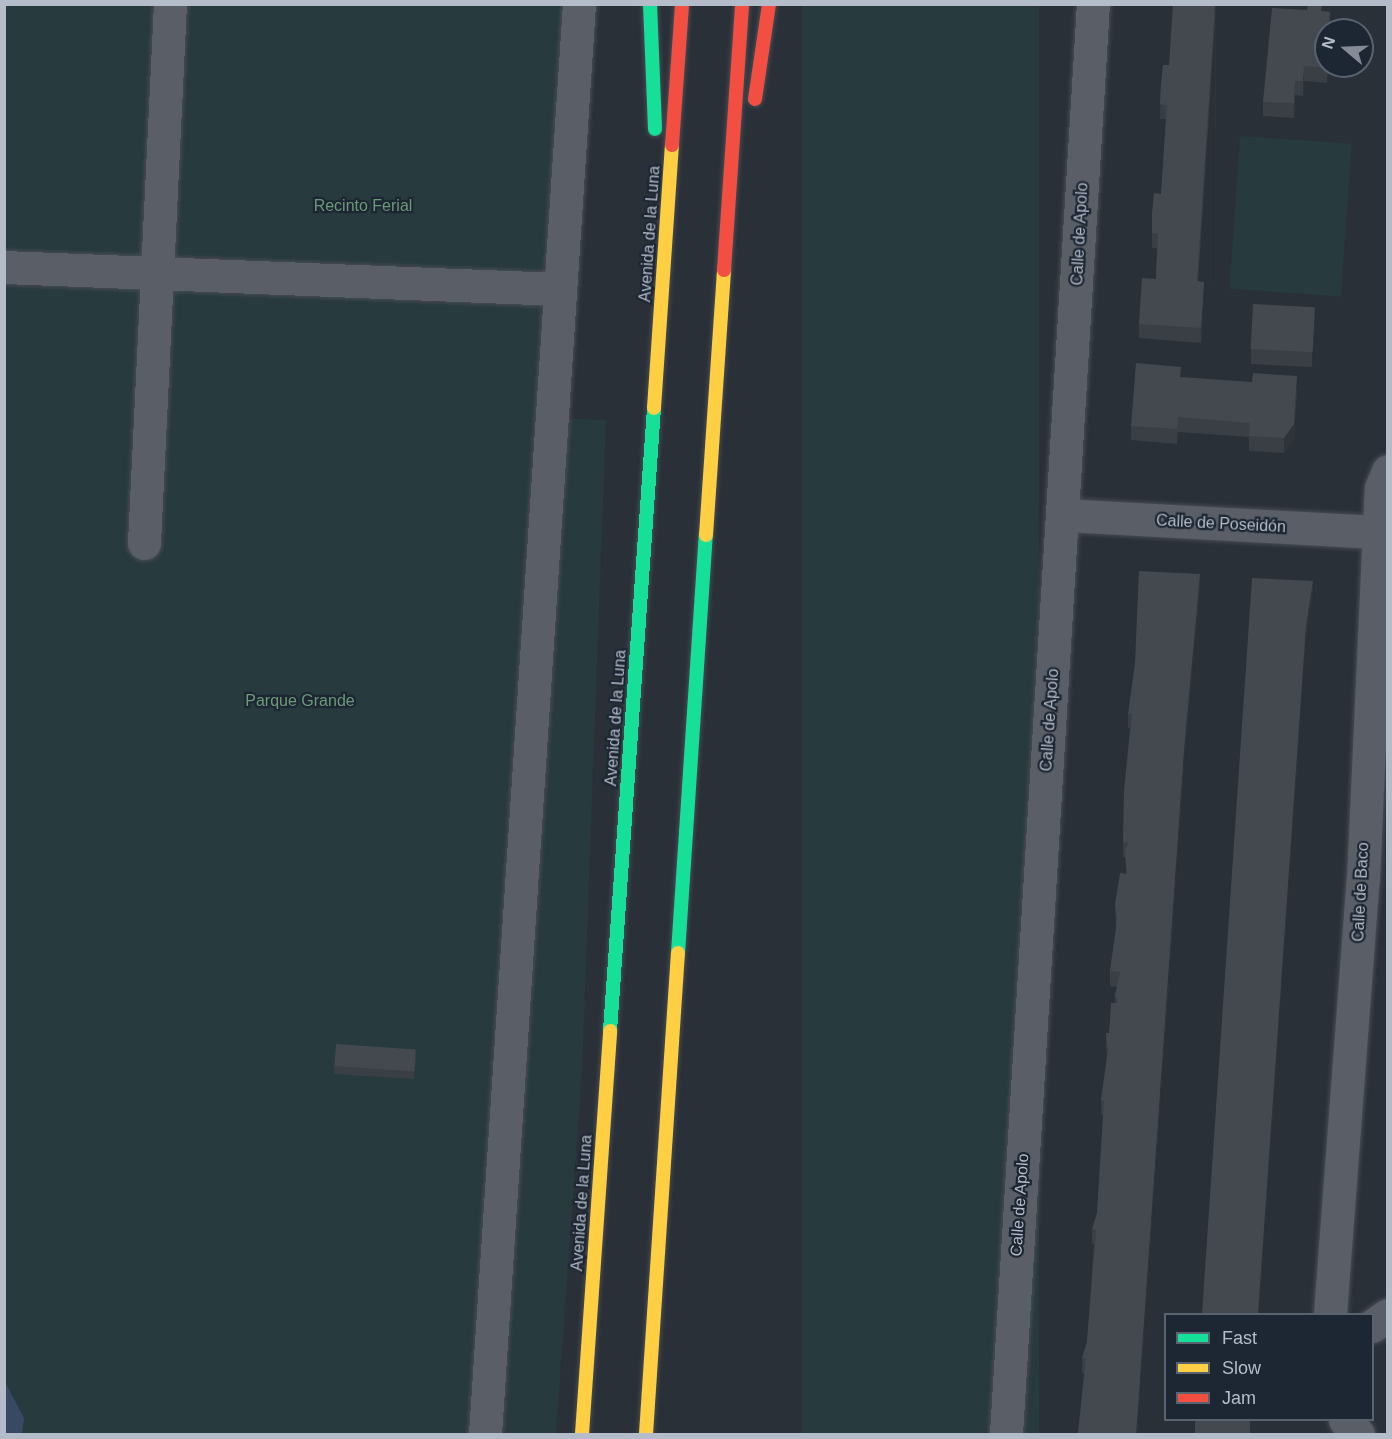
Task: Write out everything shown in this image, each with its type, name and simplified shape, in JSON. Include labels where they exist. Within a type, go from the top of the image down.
[{"type":"main road","points":[[650,4],[663,299]]},
{"type":"main road","name":"Avenida de la Luna","points":[[582,1434],[682,4]]},
{"type":"main road","points":[[646,1434],[742,4]]},
{"type":"main road","points":[[753,108],[770,4]]},
{"type":"main road","points":[[722,305],[748,143]]},
{"type":"street","points":[[144,543],[170,4]]},
{"type":"street","points":[[485,1434],[579,4]]},
{"type":"street","name":"Calle de Apolo","points":[[1006,1434],[1094,4]]},
{"type":"street","points":[[4,267],[560,289]]},
{"type":"street","name":"Calle de Baco","points":[[1330,1313],[1375,878],[1379,532],[1381,488],[1388,471]]},
{"type":"street","name":"Calle de Poseidón","points":[[1064,515],[1379,532]]},
{"type":"street","points":[[1374,1325],[1388,1315]]},
{"type":"street","points":[[1347,1421],[1358,1434]]},
{"type":"green space","name":"Parque Grande","points":[[5,5],[579,5],[552,418],[606,420],[582,1071],[556,1434],[5,1434]]},
{"type":"green space","points":[[802,5],[1039,5],[1039,1434],[802,1434]]},
{"type":"green space","points":[[1240,136],[1352,144],[1341,296],[1229,289]]},
{"type":"water","points":[[5,1382],[24,1418],[22,1434],[5,1434]]},
{"type":"building","points":[[1173,4],[1215,4],[1197,281],[1204,282],[1201,328],[1139,324],[1142,278],[1156,279],[1158,234],[1152,233],[1152,213],[1154,193],[1161,194],[1167,105],[1160,104],[1161,84],[1163,65],[1169,65]]},
{"type":"building","points":[[1308,4],[1322,4],[1321,11],[1330,12],[1330,18],[1314,18],[1314,67],[1304,66],[1303,81],[1295,81],[1294,103],[1263,102],[1272,8],[1307,10]]},
{"type":"building","points":[[1253,304],[1315,307],[1313,352],[1251,349]]},
{"type":"building","points":[[1136,363],[1181,367],[1180,377],[1252,382],[1253,373],[1297,376],[1294,424],[1284,438],[1249,436],[1250,423],[1178,417],[1177,429],[1131,426]]},
{"type":"building","points":[[1139,571],[1200,574],[1184,748],[1136,1434],[1078,1434],[1086,1359],[1082,1358],[1087,1342],[1096,1230],[1092,1229],[1097,1213],[1104,1101],[1101,1100],[1108,1050],[1106,1033],[1109,1033],[1111,1003],[1118,1003],[1115,995],[1120,972],[1110,971],[1117,921],[1115,904],[1120,873],[1127,874],[1125,850],[1129,843],[1123,842],[1124,791],[1132,714],[1128,714],[1135,663]]},
{"type":"building","points":[[1252,578],[1313,581],[1306,626],[1258,1313],[1202,1313]]},
{"type":"building","points":[[336,1044],[416,1050],[414,1072],[334,1066]]},
{"type":"building","points":[[1195,1421],[1250,1421],[1250,1434],[1195,1434]]},
{"type":"traffic: fast","points":[[650,4],[655,129]]},
{"type":"traffic: fast","points":[[610,1031],[654,408]]},
{"type":"traffic: fast","points":[[678,953],[706,535]]},
{"type":"traffic: slow","points":[[654,408],[672,145]]},
{"type":"traffic: slow","points":[[706,535],[724,270]]},
{"type":"traffic: slow","points":[[646,1434],[678,953]]},
{"type":"traffic: slow","points":[[582,1434],[610,1031]]},
{"type":"traffic: jam","points":[[672,145],[682,4]]},
{"type":"traffic: jam","points":[[724,270],[742,4]]},
{"type":"traffic: jam","points":[[755,99],[769,4]]},
{"type":"park label","name":"Recinto Ferial","points":[[363,206]]}]
